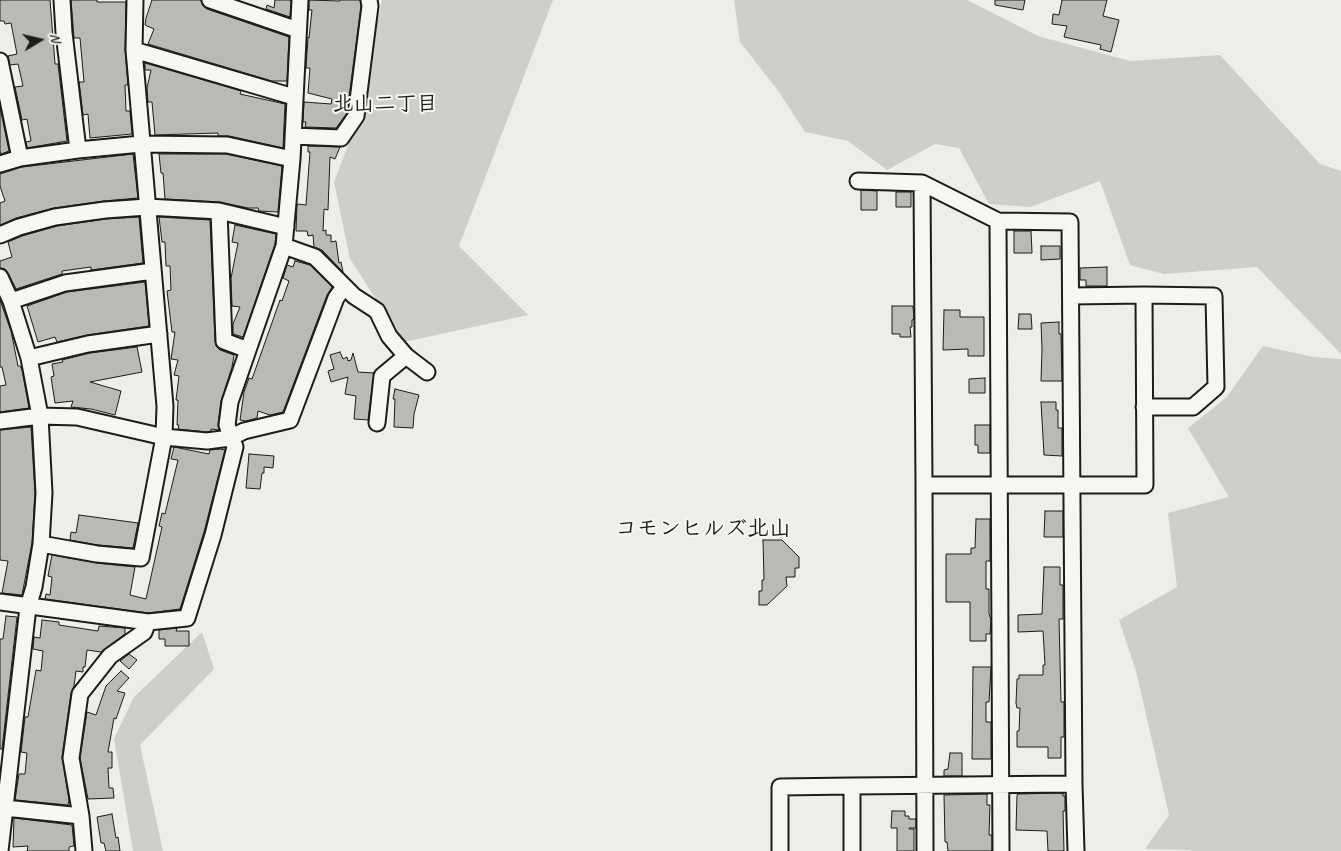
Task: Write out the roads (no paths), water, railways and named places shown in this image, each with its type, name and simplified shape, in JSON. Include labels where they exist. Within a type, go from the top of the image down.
[{"type":"street","points":[[62,0],[64,34],[78,150]]},
{"type":"street","points":[[42,544],[97,554],[141,558],[164,437],[165,406],[134,50],[135,0]]},
{"type":"street","points":[[210,0],[298,30]]},
{"type":"street","points":[[0,602],[148,622],[188,618],[213,535],[235,447],[230,438],[227,425],[230,402],[284,246],[292,159],[300,0]]},
{"type":"street","points":[[293,136],[341,138],[356,116],[370,6],[369,0]]},
{"type":"street","points":[[134,50],[294,97]]},
{"type":"street","points":[[0,61],[20,158]]},
{"type":"street","points":[[0,164],[20,158],[141,144],[227,145],[292,159]]},
{"type":"street","points":[[858,181],[922,183],[998,221],[1070,222],[1076,851]]},
{"type":"street","points":[[922,183],[925,851]]},
{"type":"street","points":[[0,235],[55,217],[105,210],[147,207],[219,211],[286,227]]},
{"type":"street","points":[[219,211],[224,341],[248,350]]},
{"type":"street","points":[[998,221],[1001,851]]},
{"type":"street","points":[[284,246],[316,257],[354,296],[377,311],[389,336],[406,356],[426,372]]},
{"type":"street","points":[[10,301],[65,284],[153,270]]},
{"type":"street","points":[[0,277],[29,358],[40,416],[44,493],[42,544],[34,587],[28,607],[0,851]]},
{"type":"street","points":[[0,421],[40,416],[77,418],[164,437],[207,441],[230,438],[244,431],[290,420],[336,298],[344,287]]},
{"type":"street","points":[[924,485],[1145,485],[1144,295]]},
{"type":"street","points":[[1071,296],[1214,296],[1216,388],[1193,407],[1144,407]]},
{"type":"street","points":[[29,358],[88,344],[159,334]]},
{"type":"street","points":[[377,423],[382,376],[406,356]]},
{"type":"street","points":[[84,851],[81,816],[71,758],[80,694],[110,656],[144,632],[148,622]]},
{"type":"street","points":[[780,851],[780,787],[1074,784]]},
{"type":"street","points":[[852,786],[852,851]]},
{"type":"street","points":[[5,808],[81,816]]},
{"type":"district","name":"北山二丁目","points":[[385,104]]},
{"type":"district","name":"コモンヒルズ北山","points":[[703,529]]}]
